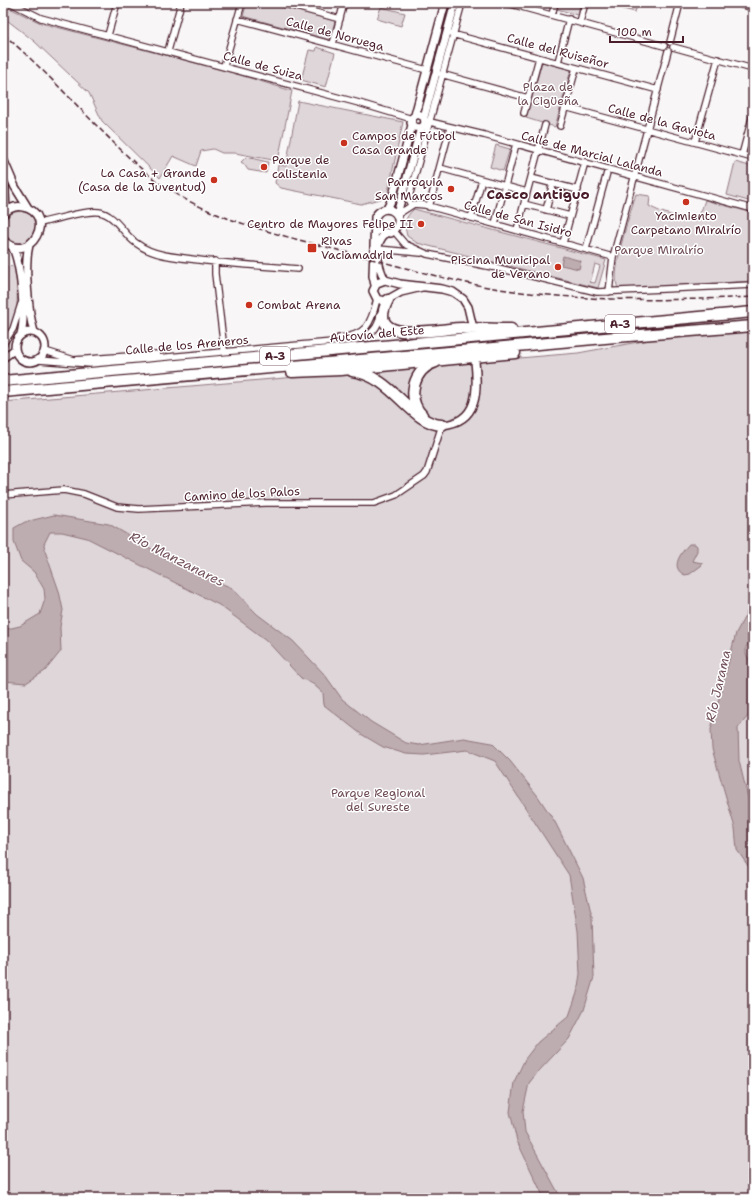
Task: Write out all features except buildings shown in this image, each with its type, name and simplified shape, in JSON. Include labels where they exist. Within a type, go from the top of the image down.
[{"type":"highway","points":[[386,299],[383,310],[384,319],[392,329],[404,333],[462,328],[536,328],[547,331]]},
{"type":"highway","name":"Autovía del Este","points":[[3,381],[753,312]]},
{"type":"highway","name":"Autovía del Este","points":[[3,392],[753,326]]},
{"type":"highway","points":[[232,372],[244,375],[341,370],[552,349],[647,336]]},
{"type":"highway","points":[[442,425],[425,418],[418,411],[414,400],[413,391],[415,381],[427,366],[448,359]]},
{"type":"highway","points":[[341,370],[363,373],[381,382],[418,416],[434,425],[442,425]]},
{"type":"street","name":"Calle de Suiza","points":[[11,3],[41,18],[224,66],[413,120]]},
{"type":"street","points":[[108,35],[117,3]]},
{"type":"street","points":[[168,51],[181,3]]},
{"type":"street","points":[[224,66],[242,3]]},
{"type":"street","points":[[281,3],[340,19]]},
{"type":"street","points":[[333,44],[344,3]]},
{"type":"street","points":[[422,287],[386,299],[374,292],[374,218],[377,213],[387,209],[392,199],[445,3]]},
{"type":"street","points":[[397,215],[411,205],[409,197],[426,120],[455,3]]},
{"type":"street","points":[[375,225],[379,231],[386,233],[394,231],[398,225],[397,215],[421,128],[426,120],[462,3]]},
{"type":"street","points":[[507,3],[753,69]]},
{"type":"street","points":[[552,15],[555,3]]},
{"type":"street","points":[[580,22],[585,3]]},
{"type":"street","points":[[610,292],[613,257],[680,3]]},
{"type":"street","points":[[736,3],[753,8]]},
{"type":"street","name":"Calle de Noruega","points":[[237,19],[427,70]]},
{"type":"street","points":[[558,62],[569,19]]},
{"type":"street","name":"Calle del Ruiseñor","points":[[452,34],[658,90]]},
{"type":"street","points":[[524,113],[539,58]]},
{"type":"street","points":[[695,142],[718,59]]},
{"type":"street","points":[[560,126],[576,68]]},
{"type":"street","points":[[441,74],[528,98]]},
{"type":"street","name":"Calle de la Gaviota","points":[[565,107],[753,158]]},
{"type":"street","points":[[413,120],[418,114],[426,120]]},
{"type":"street","points":[[742,155],[751,130],[753,114]]},
{"type":"street","points":[[413,120],[418,129],[421,128]]},
{"type":"street","name":"Calle de Marcial Lalanda","points":[[426,120],[450,128],[453,127],[585,162],[634,177],[753,209]]},
{"type":"street","points":[[517,230],[545,125]]},
{"type":"street","points":[[429,206],[450,128]]},
{"type":"street","points":[[494,224],[516,144]]},
{"type":"street","points":[[3,159],[15,187],[39,223],[38,233],[29,245],[27,264],[31,320],[34,332],[42,338],[45,351],[39,360],[29,363],[24,362],[16,355],[14,350],[16,340],[21,334],[24,320],[18,263],[12,246]]},
{"type":"street","points":[[563,243],[585,162]]},
{"type":"street","points":[[440,168],[527,192]]},
{"type":"street","points":[[586,249],[608,169]]},
{"type":"street","points":[[3,178],[6,190],[4,212]]},
{"type":"street","points":[[531,178],[578,190]]},
{"type":"street","points":[[471,218],[482,180]]},
{"type":"street","points":[[546,210],[553,183]]},
{"type":"street","points":[[524,204],[570,216]]},
{"type":"street","name":"Calle de San Isidro","points":[[411,205],[429,206],[613,257]]},
{"type":"street","points":[[4,212],[12,207],[20,206],[28,208]]},
{"type":"street","points":[[387,209],[397,215]]},
{"type":"street","points":[[39,223],[90,212],[99,212],[111,218],[136,243],[149,251],[164,255],[298,269]]},
{"type":"street","points":[[394,231],[405,244],[427,254]]},
{"type":"street","points":[[386,233],[380,239],[378,250],[380,266],[388,281],[394,288],[386,299]]},
{"type":"street","points":[[3,240],[12,246],[18,247],[29,245]]},
{"type":"street","points":[[378,250],[427,254],[502,269],[588,291],[610,292],[753,285]]},
{"type":"street","points":[[215,261],[215,274],[224,348]]},
{"type":"street","points":[[375,285],[379,281],[388,281],[422,287],[442,288],[456,294],[468,307],[472,324]]},
{"type":"street","name":"Calle de los Areneros","points":[[45,351],[59,357],[74,360],[90,360],[352,337],[367,327],[374,314],[386,299]]},
{"type":"street","name":"Calle de los Areneros","points":[[39,360],[90,364],[355,340],[365,338],[375,329],[386,299]]},
{"type":"street","points":[[3,344],[13,329],[22,302]]},
{"type":"street","points":[[21,334],[34,332]]},
{"type":"street","points":[[3,358],[14,350]]},
{"type":"street","points":[[442,425],[457,422],[465,416],[473,405],[477,393],[475,361]]},
{"type":"street","name":"Camino de los Palos","points":[[3,495],[55,490],[70,491],[84,494],[109,505],[139,509],[265,503],[374,502],[396,495],[424,476],[427,472],[442,425]]},
{"type":"green space","points":[[247,3],[268,3],[335,21],[330,40],[243,16]]},
{"type":"green space","points":[[559,3],[581,3],[577,15],[557,9]]},
{"type":"green space","points":[[607,3],[638,3],[635,12],[607,5]]},
{"type":"green space","points":[[3,5],[41,23],[234,73],[292,91],[278,161],[235,153],[222,153],[213,149],[201,151],[196,166],[173,156],[160,178],[102,121],[89,93],[34,41],[3,17]]},
{"type":"green space","points":[[381,7],[405,13],[401,26],[377,19]]},
{"type":"green space","points":[[317,47],[335,53],[326,87],[301,80],[309,50],[316,51]]},
{"type":"green space","name":"Plaza de la Cigüeña","points":[[542,62],[571,70],[555,127],[526,118]]},
{"type":"green space","name":"Campos de Fútbol Casa Grande","points":[[298,101],[403,122],[387,197],[361,204],[281,188],[275,183],[278,165],[286,166]]},
{"type":"green space","points":[[751,134],[753,134],[753,155],[746,152]]},
{"type":"green space","points":[[496,145],[510,149],[503,171],[490,167]]},
{"type":"green space","points":[[246,157],[268,162],[266,173],[248,170],[241,162]]},
{"type":"green space","points":[[735,162],[753,167],[752,202],[727,195]]},
{"type":"green space","name":"Parque Miralrío","points":[[636,194],[650,196],[649,206],[674,216],[688,217],[700,214],[705,200],[753,213],[753,281],[619,289],[616,283],[618,259]]},
{"type":"green space","points":[[414,209],[606,260],[598,288],[417,243],[407,236],[405,225],[408,215]],"holes":[[[595,264],[600,266],[595,283],[589,282],[591,280]]]},
{"type":"green space","points":[[17,211],[23,211],[32,215],[36,227],[32,239],[23,243],[17,243],[8,239],[4,230],[4,224],[8,215]]},
{"type":"green space","points":[[15,266],[17,304],[13,322],[3,340],[3,267]]},
{"type":"green space","name":"Parque Regional del Sureste","points":[[753,321],[753,1198],[3,1198],[3,402],[578,353]]},
{"type":"shaded area","points":[[563,256],[581,261],[579,269],[561,265]]},
{"type":"shaded area","points":[[54,515],[109,524],[181,566],[232,588],[257,614],[293,641],[325,675],[342,699],[371,722],[406,743],[419,745],[464,738],[492,743],[510,761],[537,795],[555,822],[583,878],[592,917],[594,977],[584,1010],[569,1039],[529,1083],[523,1111],[525,1132],[561,1198],[544,1198],[517,1141],[510,1112],[514,1082],[525,1059],[538,1042],[569,1016],[577,993],[580,974],[578,931],[569,875],[495,761],[467,750],[424,755],[406,754],[383,747],[361,734],[324,705],[323,693],[313,684],[301,678],[266,640],[219,605],[87,538],[62,532],[50,532],[44,544],[59,591],[63,610],[60,627],[61,651],[45,671],[26,683],[3,681],[3,630],[20,626],[40,614],[45,599],[44,589],[34,572],[21,561],[14,542],[14,528],[25,522]]},
{"type":"shaded area","points":[[689,544],[695,544],[697,546],[697,551],[692,561],[702,563],[702,565],[690,574],[685,575],[680,572],[677,564],[680,556]]},
{"type":"shaded area","points":[[753,601],[753,636],[746,647],[746,654],[753,667],[753,710],[738,728],[739,761],[753,818],[753,873],[737,850],[735,828],[712,749],[711,729],[736,633]]},
{"type":"railway","points":[[3,34],[39,67],[121,150],[156,181],[185,199],[225,217],[287,237],[457,281],[500,289],[594,298],[658,300],[753,297]]},
{"type":"place","name":"Campos de Fútbol Casa Grande","points":[[344,143]]},
{"type":"place","name":"Parque de calistenia","points":[[264,167]]},
{"type":"place","name":"La Casa + Grande (Casa de la Juventud)","points":[[214,180]]},
{"type":"place","name":"Parroquia San Marcos","points":[[451,189]]},
{"type":"place","name":"Yacimiento Carpetano Miralrío","points":[[686,202]]},
{"type":"place","name":"Centro de Mayores Felipe II","points":[[421,224]]},
{"type":"place","name":"Rivas Vaciamadrid","points":[[312,248]]},
{"type":"place","name":"Piscina Municipal de Verano","points":[[558,267]]},
{"type":"place","name":"Combat Arena","points":[[249,305]]},
{"type":"district","name":"Casco antiguo","points":[[538,194]]},
{"type":"water label","name":"Río Manzanares","points":[[177,559]]},
{"type":"water label","name":"Río Jarama","points":[[718,686]]}]
